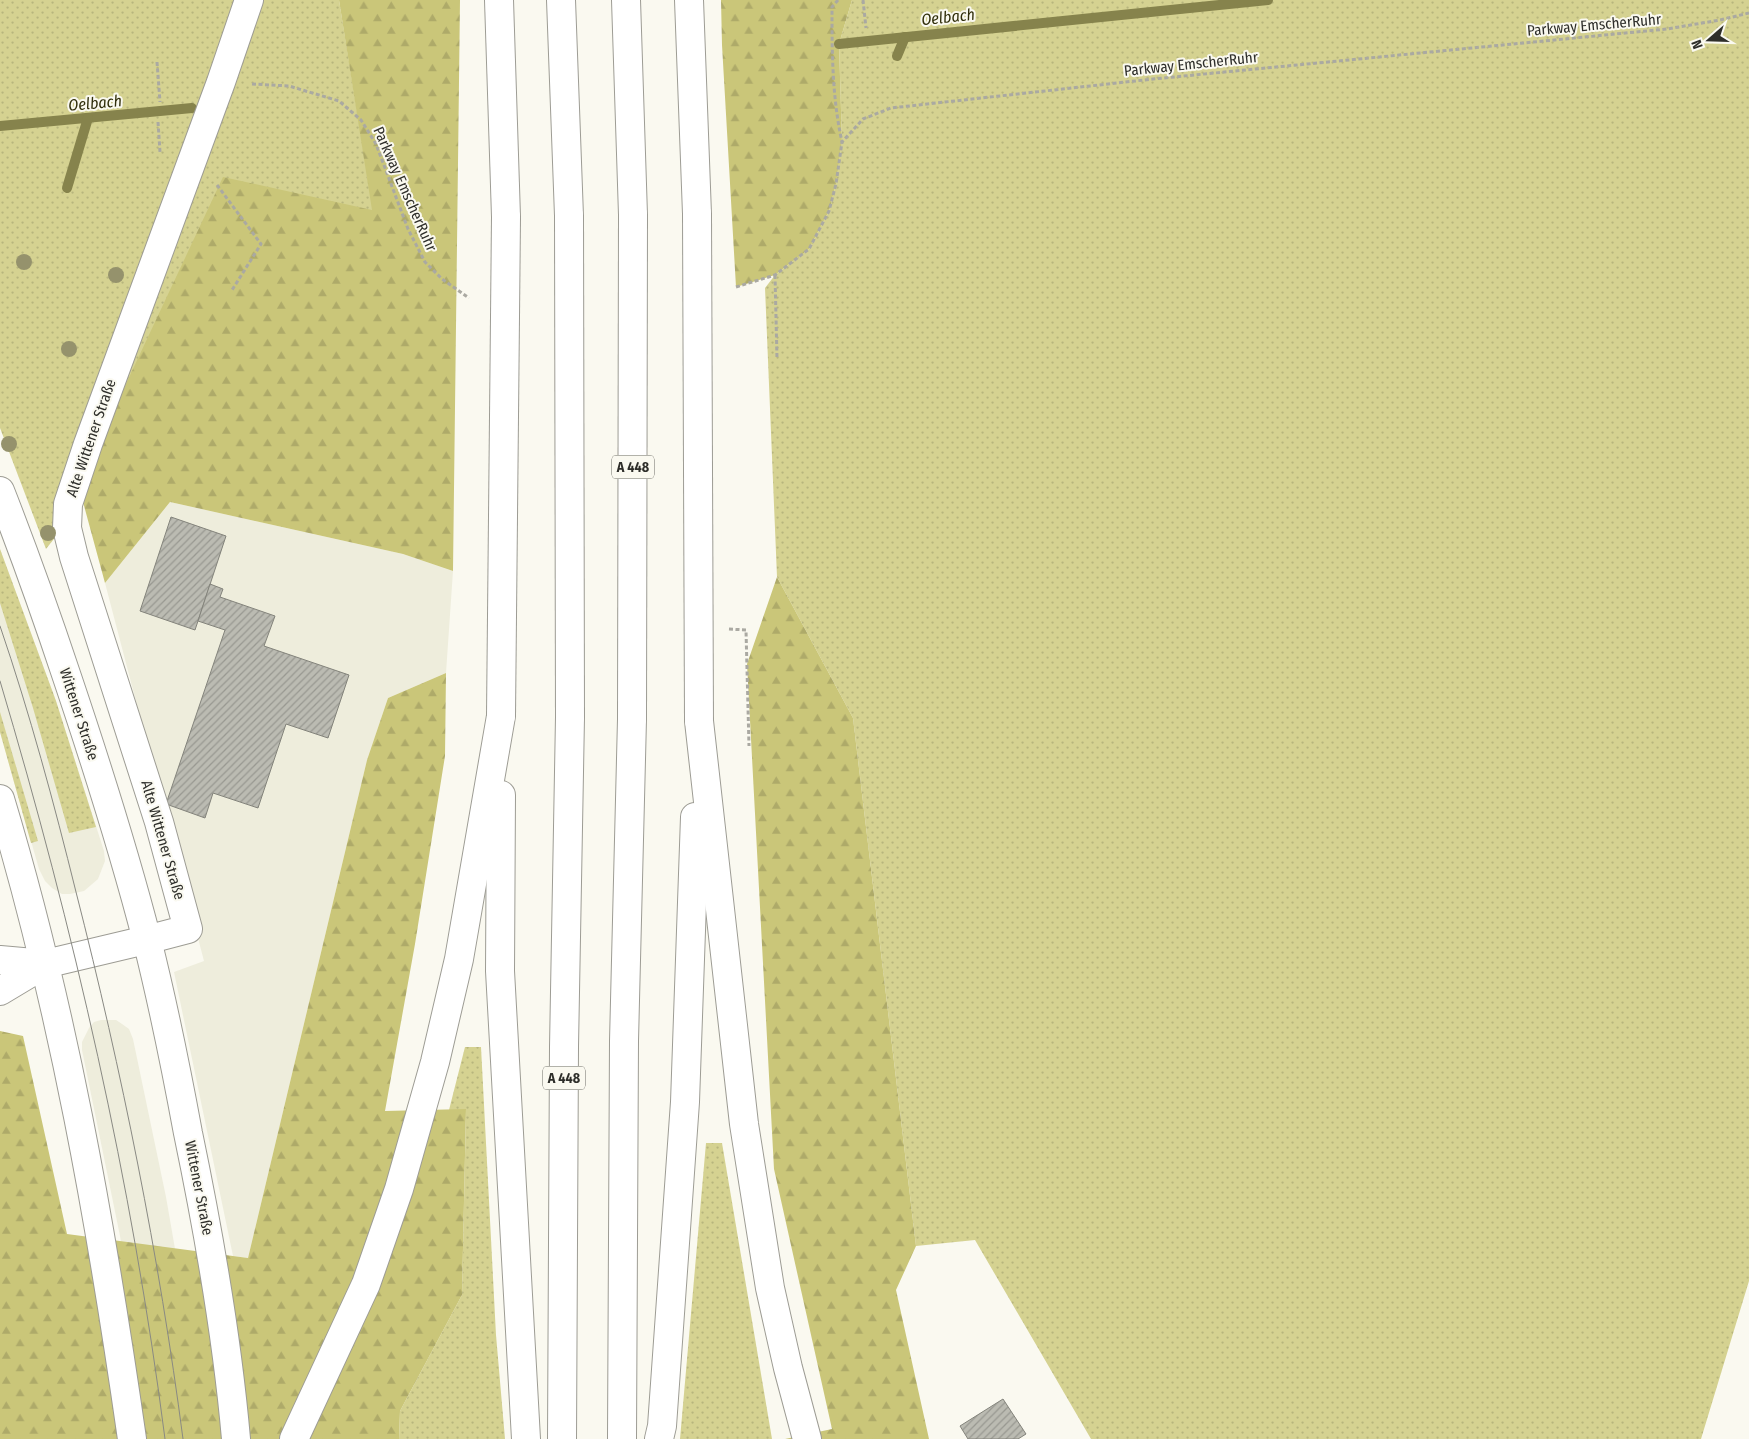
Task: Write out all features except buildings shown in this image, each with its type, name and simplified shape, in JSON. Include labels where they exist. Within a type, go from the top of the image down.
[{"type":"main road","name":"Alte Wittener Straße","points":[[146,940],[188,929],[159,822],[74,557],[67,528],[68,504],[88,444],[222,82],[249,0]]},
{"type":"main road","points":[[493,0],[501,42]]},
{"type":"main road","points":[[499,0],[506,217],[500,971],[526,1439]]},
{"type":"main road","name":"A 448","points":[[561,0],[569,216],[570,717],[564,1057],[562,1439]]},
{"type":"main road","name":"A 448","points":[[622,1439],[624,1041],[632,719],[633,215],[626,0]]},
{"type":"main road","points":[[659,1439],[663,1416],[685,1102],[699,721],[698,214],[689,0]]},
{"type":"main road","name":"Wittener Straße","points":[[0,491],[22,547],[86,732],[117,833],[146,940],[170,1042],[207,1224],[233,1402],[236,1439]]},
{"type":"main road","points":[[294,1439],[366,1284],[399,1189],[434,1062],[459,959],[502,716]]},
{"type":"main road","points":[[699,721],[744,1124],[770,1288],[788,1368],[807,1439]]},
{"type":"main road","points":[[0,799],[45,964],[71,1082],[107,1278],[132,1439]]},
{"type":"main road","points":[[0,991],[45,964],[146,940]]},
{"type":"main road","points":[[0,960],[45,964]]},
{"type":"path","points":[[736,287],[775,275],[809,249],[829,211],[836,184],[842,142],[836,116],[832,67],[832,6],[838,0]]},
{"type":"path","points":[[863,0],[866,28]]},
{"type":"path","name":"Parkway EmscherRuhr","points":[[842,142],[864,119],[891,108],[1153,79],[1667,29],[1749,13]]},
{"type":"path","points":[[157,62],[160,102]]},
{"type":"path","name":"Parkway EmscherRuhr","points":[[290,86],[339,102],[361,120],[376,144],[408,229],[425,262],[442,279],[469,298]]},
{"type":"path","points":[[158,122],[161,155]]},
{"type":"path","points":[[190,165],[215,183],[261,244],[232,290]]},
{"type":"path","points":[[775,275],[777,360]]},
{"type":"path","points":[[746,630],[749,746]]},
{"type":"shaded area","points":[[0,0],[339,0],[373,210],[83,502],[46,549],[0,428]]},
{"type":"shaded area","points":[[852,0],[1749,0],[1749,1281],[1701,1439],[1091,1439],[975,1240],[916,1246],[853,718],[777,577],[765,288],[775,275],[809,249],[829,211],[836,184],[842,142],[839,44]]},
{"type":"shaded area","points":[[170,502],[403,554],[453,571],[446,673],[388,698],[367,760],[248,1258],[233,1256],[174,972],[204,961],[105,583]]},
{"type":"shaded area","points":[[0,549],[56,701],[104,851],[105,861],[98,879],[84,891],[62,894],[45,881],[39,869],[0,732]]},
{"type":"shaded area","points":[[0,549],[56,701],[96,827],[69,833],[0,603]]},
{"type":"shaded area","points":[[0,712],[38,841],[31,843],[0,732]]},
{"type":"shaded area","points":[[116,1020],[129,1029],[133,1039],[166,1197],[182,1289],[152,1439],[120,1236],[82,1050],[82,1042],[89,1028],[94,1022]]},
{"type":"shaded area","points":[[465,1047],[481,1047],[496,1335],[505,1439],[399,1439],[400,1411],[462,1295],[466,1110],[449,1110]]},
{"type":"shaded area","points":[[706,1143],[722,1143],[772,1439],[680,1439]]},
{"type":"green space","points":[[339,0],[460,0],[453,571],[403,554],[170,502],[105,583],[83,502],[117,403],[223,177],[372,210]]},
{"type":"green space","points":[[721,0],[852,0],[839,44],[842,142],[836,184],[829,211],[809,249],[775,275],[736,287],[722,45]]},
{"type":"green space","points":[[777,577],[853,718],[916,1246],[896,1290],[929,1439],[785,1439],[832,1429],[774,1169],[747,664]]},
{"type":"green space","points":[[446,673],[445,756],[415,944],[385,1111],[466,1109],[462,1295],[400,1411],[399,1439],[0,1439],[0,1031],[23,1036],[67,1234],[248,1258],[367,760],[388,698]]},
{"type":"waterway","name":"Oelbach","points":[[839,44],[1268,0]]},
{"type":"waterway","points":[[897,56],[905,37]]},
{"type":"waterway","name":"Oelbach","points":[[0,126],[192,108]]},
{"type":"waterway","points":[[67,188],[88,118]]},
{"type":"tram line","points":[[0,626],[50,792],[109,1028],[151,1233],[183,1439]]},
{"type":"tram line","points":[[0,681],[52,868],[98,1057],[136,1247],[165,1439]]}]
